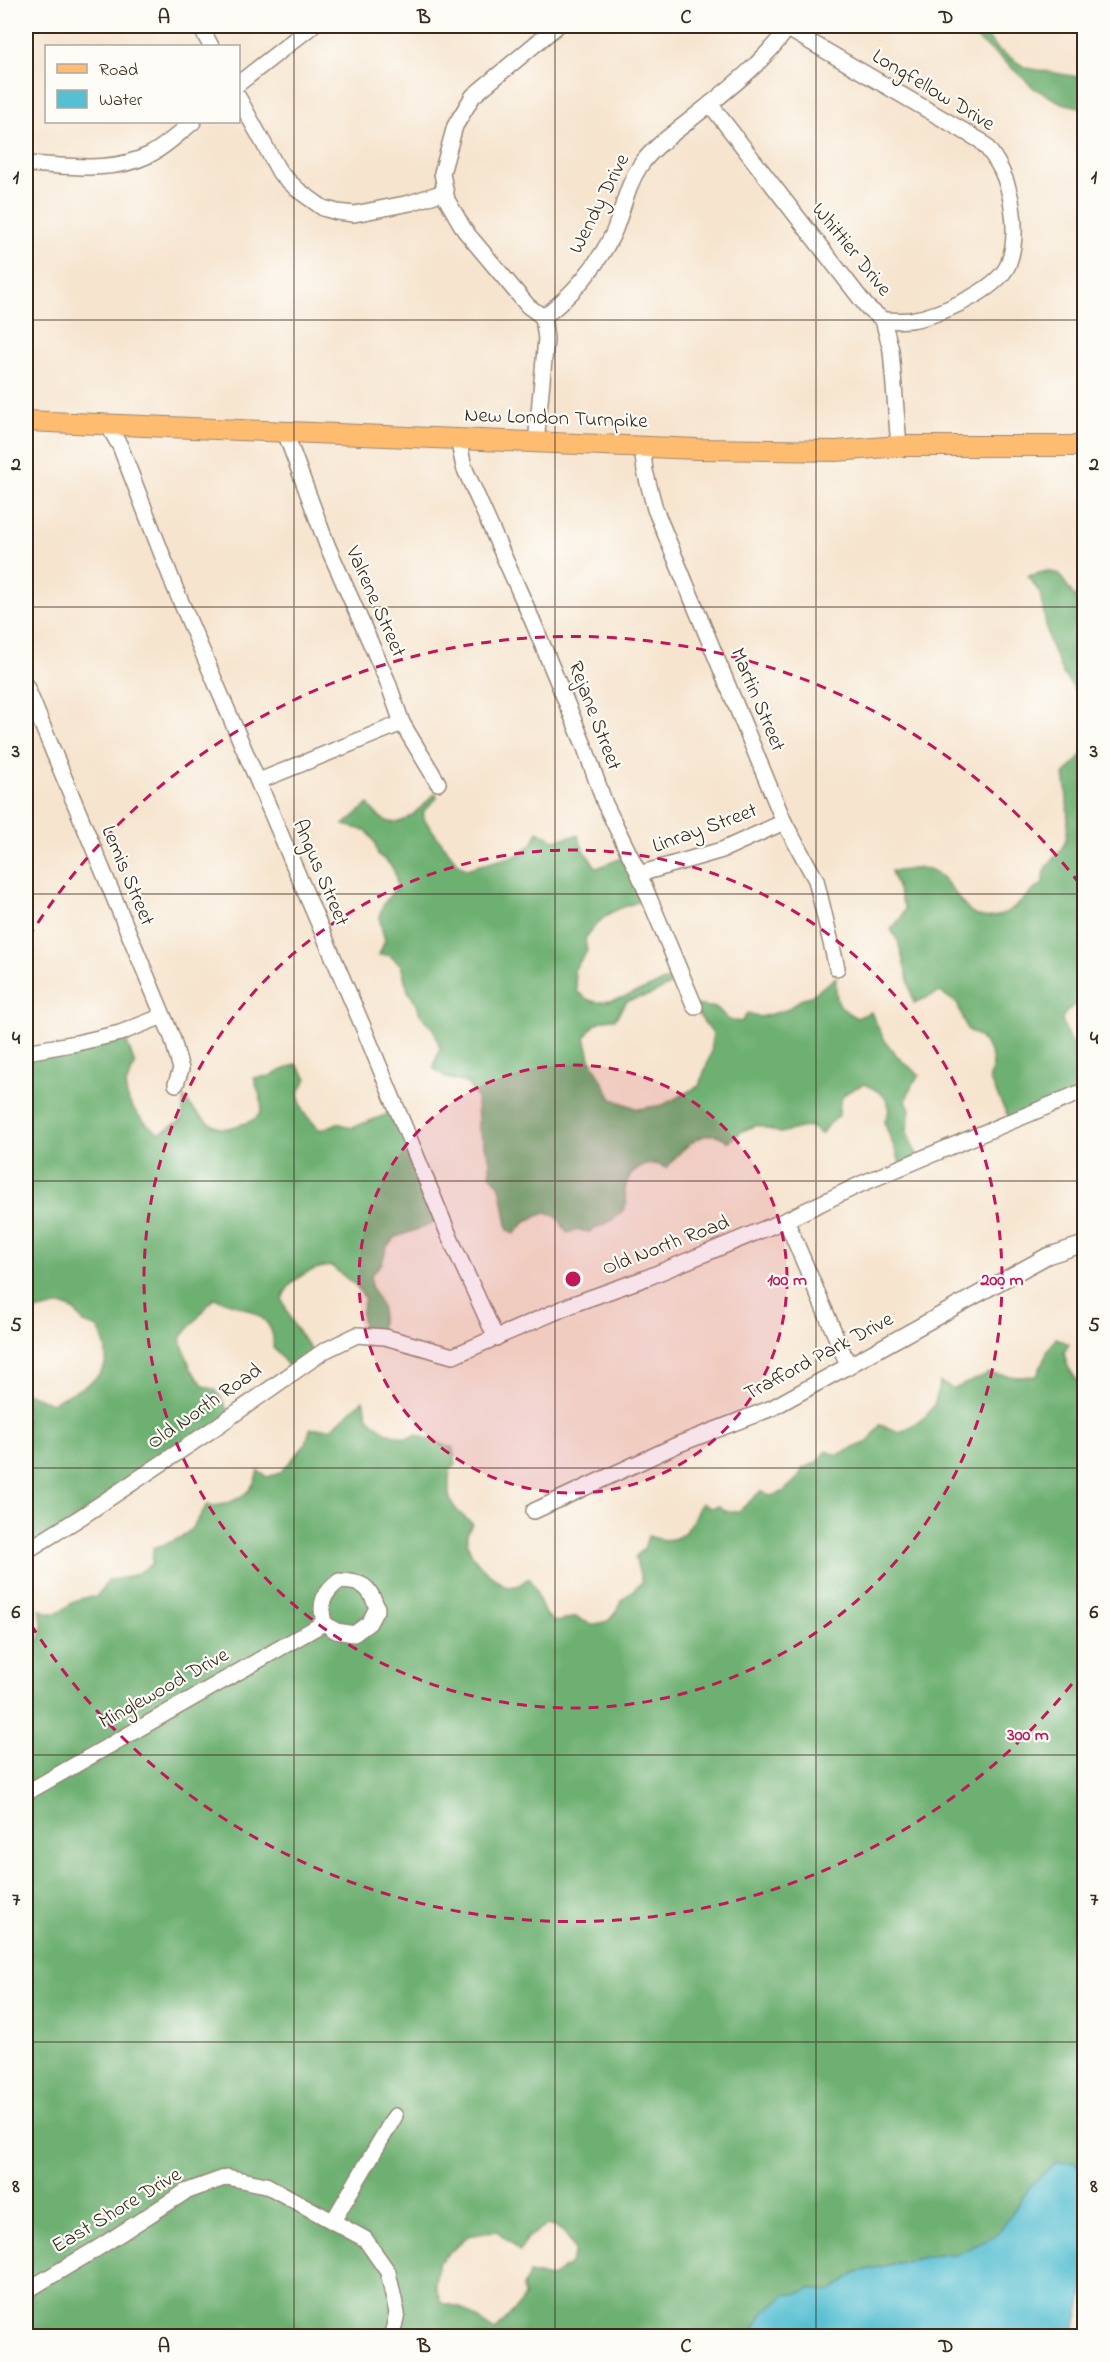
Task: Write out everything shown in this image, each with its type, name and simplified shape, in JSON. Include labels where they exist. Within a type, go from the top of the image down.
[{"type":"main road","name":"New London Turnpike","points":[[26,421],[642,447],[836,451],[899,446],[1084,446]]},
{"type":"street","points":[[200,26],[210,45]]},
{"type":"street","points":[[240,82],[312,26]]},
{"type":"street","points":[[536,443],[546,339],[543,317],[528,306],[479,250],[456,216],[444,192],[442,173],[455,126],[473,96],[557,26]]},
{"type":"street","name":"Wendy Drive","points":[[543,317],[588,274],[601,254],[613,233],[630,183],[641,165],[663,141],[766,55],[787,26]]},
{"type":"street","name":"Longfellow Drive","points":[[787,26],[981,141],[1003,169],[1013,214],[1013,244],[1008,265],[1000,277],[954,306],[910,320],[883,320]]},
{"type":"street","points":[[240,102],[280,173],[298,190],[323,208],[354,214],[410,203],[444,192]]},
{"type":"street","name":"Whittier Drive","points":[[710,104],[867,307],[883,320],[891,350],[899,446]]},
{"type":"street","points":[[26,164],[98,168],[114,166],[149,155],[192,123]]},
{"type":"street","name":"Angus Street","points":[[107,424],[120,446],[176,588],[364,1029],[451,1240],[496,1338]]},
{"type":"street","name":"Valrene Street","points":[[285,432],[327,545],[387,680],[402,723],[438,783]]},
{"type":"street","name":"Rejane Street","points":[[458,439],[464,467],[533,622],[584,745],[605,804],[639,874],[695,1007]]},
{"type":"street","name":"Martin Street","points":[[642,447],[645,471],[655,509],[784,822],[816,880],[837,968]]},
{"type":"street","name":"Lemis Street","points":[[26,686],[164,1016],[181,1069],[176,1084]]},
{"type":"street","points":[[259,781],[402,723]]},
{"type":"street","name":"Linray Street","points":[[639,874],[722,850],[784,822]]},
{"type":"street","points":[[26,1052],[120,1033],[164,1016]]},
{"type":"street","name":"Old North Road","points":[[26,1551],[118,1493],[324,1351],[357,1335],[385,1337],[453,1356],[576,1303],[646,1278],[786,1220],[861,1184],[1084,1091]]},
{"type":"street","points":[[786,1220],[849,1367]]},
{"type":"street","name":"Trafford Park Drive","points":[[534,1511],[679,1444],[772,1408],[1047,1256],[1084,1244]]},
{"type":"street","name":"Minglewood Drive","points":[[26,1793],[324,1623]]},
{"type":"street","points":[[333,2221],[395,2116]]},
{"type":"street","name":"East Shore Drive","points":[[26,2290],[98,2248],[185,2192],[227,2177],[266,2185],[365,2239],[388,2272],[397,2313],[392,2337]]},
{"type":"green space","points":[[961,26],[976,26],[999,50],[1026,68],[1078,77],[1084,74],[1084,108],[1062,103],[1035,89]]},
{"type":"green space","points":[[1047,571],[1059,574],[1072,593],[1084,605],[1084,703],[1062,672],[1049,641],[1040,593],[1028,576]]},
{"type":"green space","points":[[1084,753],[1084,997],[1062,1019],[1070,1041],[1084,1060],[1084,1093],[1011,1122],[989,1079],[993,1064],[989,1050],[980,1038],[967,1029],[957,1003],[940,992],[914,1003],[898,941],[891,929],[905,909],[891,871],[929,869],[948,884],[963,904],[982,917],[995,917],[1011,910],[1043,884],[1046,869],[1065,842],[1068,819],[1064,775]]},
{"type":"green space","points":[[436,793],[437,798],[423,812],[424,819],[457,863],[466,869],[518,855],[532,844],[538,831],[554,840],[578,835],[583,850],[597,868],[627,856],[647,899],[612,912],[598,922],[585,939],[587,951],[574,970],[577,992],[589,1000],[608,1001],[634,994],[678,975],[681,979],[650,995],[627,1001],[615,1019],[598,1023],[585,1037],[590,1058],[612,1099],[638,1109],[663,1105],[699,1086],[711,1053],[713,1034],[695,1010],[694,1005],[717,1008],[729,1020],[741,1022],[748,1013],[760,1017],[786,1010],[803,998],[811,996],[836,977],[836,992],[841,1006],[857,1018],[871,1012],[890,1048],[920,1075],[912,1084],[906,1100],[910,1109],[907,1133],[919,1159],[902,1167],[884,1122],[889,1108],[886,1098],[877,1090],[864,1084],[844,1095],[840,1103],[839,1116],[821,1134],[809,1126],[780,1133],[757,1125],[742,1131],[729,1142],[716,1135],[695,1140],[667,1168],[649,1164],[636,1169],[626,1184],[627,1203],[624,1209],[611,1220],[589,1232],[580,1230],[567,1233],[558,1218],[547,1212],[526,1221],[514,1234],[508,1230],[500,1186],[490,1174],[490,1160],[478,1127],[477,1098],[467,1083],[447,1078],[433,1068],[440,1048],[434,1030],[420,1014],[417,1004],[408,991],[401,965],[389,955],[379,955],[385,940],[380,923],[381,911],[397,886],[396,876],[387,861],[378,855],[374,841],[367,831],[344,825],[368,804],[377,815],[386,821],[395,823],[403,821]]},
{"type":"green space","points":[[124,1034],[135,1065],[126,1085],[129,1101],[143,1120],[160,1133],[182,1120],[184,1098],[214,1126],[225,1129],[249,1122],[256,1118],[262,1108],[254,1078],[270,1076],[296,1064],[307,1078],[298,1094],[303,1112],[320,1130],[338,1123],[351,1128],[396,1111],[440,1221],[396,1237],[387,1246],[382,1263],[371,1275],[371,1286],[382,1308],[380,1337],[365,1333],[361,1314],[365,1298],[355,1285],[331,1266],[315,1269],[295,1280],[282,1299],[294,1326],[315,1356],[293,1372],[273,1347],[273,1335],[263,1319],[245,1308],[214,1298],[180,1339],[191,1369],[204,1386],[216,1390],[231,1415],[26,1552],[26,1393],[52,1403],[89,1384],[104,1368],[106,1357],[105,1344],[98,1328],[84,1323],[74,1310],[61,1305],[26,1313],[26,1054]]},
{"type":"green space","points":[[1056,1338],[1069,1344],[1064,1353],[1068,1367],[1084,1391],[1084,2167],[1073,2162],[1032,2184],[997,2236],[955,2255],[938,2254],[857,2272],[829,2292],[811,2288],[798,2294],[787,2294],[765,2311],[749,2336],[615,2336],[599,2330],[586,2336],[26,2336],[26,1662],[42,1631],[39,1609],[57,1613],[80,1599],[96,1597],[109,1580],[132,1575],[146,1568],[152,1564],[153,1548],[186,1534],[207,1505],[226,1503],[244,1494],[253,1484],[258,1471],[267,1477],[280,1473],[306,1444],[310,1429],[332,1428],[363,1400],[368,1417],[385,1432],[405,1438],[417,1435],[453,1448],[455,1466],[450,1470],[449,1495],[458,1512],[472,1523],[467,1534],[470,1552],[487,1572],[507,1587],[517,1586],[529,1578],[536,1590],[541,1607],[555,1622],[576,1617],[592,1625],[608,1621],[617,1611],[621,1601],[642,1582],[635,1557],[644,1549],[648,1536],[669,1540],[676,1538],[688,1528],[701,1503],[710,1508],[719,1506],[725,1511],[739,1511],[761,1491],[770,1496],[783,1492],[799,1477],[803,1468],[816,1463],[826,1451],[837,1455],[868,1442],[880,1425],[900,1432],[923,1419],[936,1401],[939,1382],[954,1389],[989,1373],[1017,1377],[1037,1376]],"holes":[[[547,2225],[558,2228],[568,2237],[573,2246],[575,2252],[569,2265],[550,2278],[530,2273],[523,2286],[524,2296],[519,2305],[495,2331],[460,2307],[441,2303],[435,2284],[438,2263],[468,2236],[497,2231],[520,2251],[526,2239]]]},
{"type":"water","points":[[1073,2162],[1084,2167],[1086,2253],[1082,2296],[1072,2336],[749,2336],[765,2311],[787,2294],[798,2294],[811,2288],[829,2292],[857,2272],[938,2254],[955,2255],[996,2236],[1032,2184],[1056,2163]]}]
